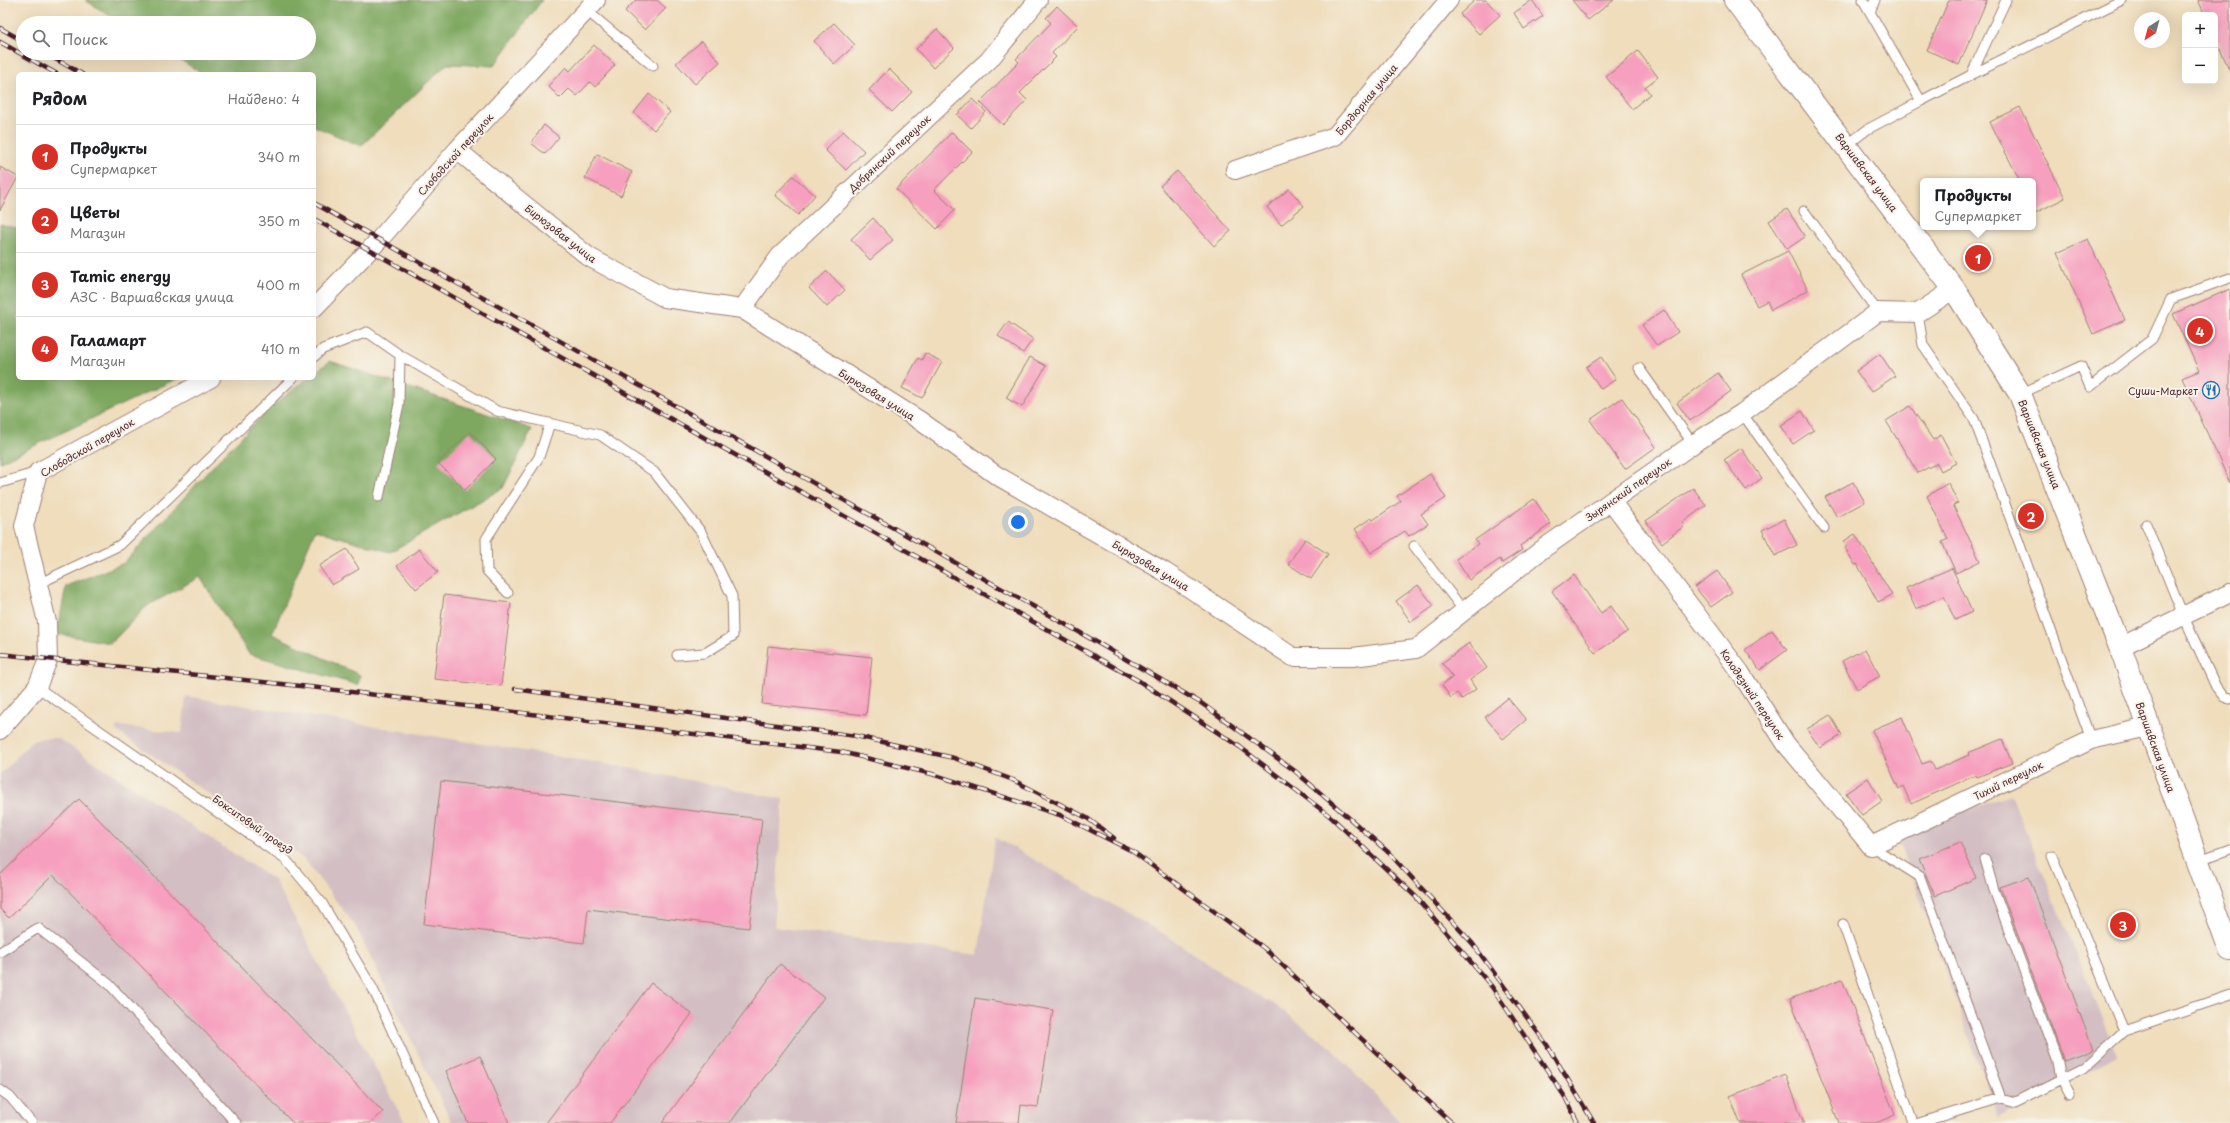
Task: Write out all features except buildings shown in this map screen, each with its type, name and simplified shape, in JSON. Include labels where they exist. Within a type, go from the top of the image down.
[{"type":"main road","name":"Варшавская улица","points":[[1735,0],[1847,145],[1954,289],[2020,394],[2120,647],[2230,950]]},
{"type":"street","name":"Добрянский переулок","points":[[742,309],[780,256],[989,60],[1038,0]]},
{"type":"street","name":"Бордюрная улица","points":[[1235,170],[1335,136],[1449,0]]},
{"type":"street","name":"Слободской переулок","points":[[316,306],[379,240],[457,150],[591,5]]},
{"type":"street","name":"Бирюзовая улица","points":[[457,150],[589,257],[665,298],[742,309],[919,420],[996,475],[1165,572],[1293,657]]},
{"type":"street","points":[[1878,312],[1918,313],[1954,289]]},
{"type":"street","name":"Зырянский переулок","points":[[1293,657],[1353,657],[1416,650],[1544,548],[1693,444],[1742,413],[1878,312]]},
{"type":"street","name":"Слободской переулок","points":[[0,730],[38,687],[48,660],[47,622],[24,526],[38,472],[207,380]]},
{"type":"street","name":"Колодезный переулок","points":[[1611,501],[1740,672],[1786,744],[1872,846]]},
{"type":"street","points":[[2120,647],[2230,593]]},
{"type":"street","name":"Тихий переулок","points":[[1872,846],[2091,740],[2148,727]]},
{"type":"lane","points":[[1863,0],[1922,101]]},
{"type":"lane","points":[[1870,12],[1875,0]]},
{"type":"lane","points":[[1971,75],[2006,0]]},
{"type":"lane","points":[[1847,145],[1868,128],[2122,0]]},
{"type":"lane","points":[[591,5],[653,66]]},
{"type":"lane","points":[[1804,211],[1878,312]]},
{"type":"lane","points":[[2020,394],[2081,366],[2090,387],[2152,339],[2171,299],[2230,278]]},
{"type":"lane","points":[[1918,313],[1922,345],[1974,418],[2091,740]]},
{"type":"lane","points":[[316,355],[323,349],[367,332],[400,355],[497,410],[600,435],[654,472],[701,532],[732,596],[733,636],[705,653],[678,655]]},
{"type":"lane","points":[[379,497],[399,404],[400,355]]},
{"type":"lane","points":[[1639,368],[1693,444]]},
{"type":"lane","points":[[38,584],[120,545],[291,380]]},
{"type":"lane","points":[[1742,413],[1824,528]]},
{"type":"lane","points":[[508,593],[487,571],[486,539],[539,457],[550,423]]},
{"type":"lane","points":[[0,483],[38,472]]},
{"type":"lane","points":[[2146,524],[2183,616],[2216,687],[2224,697],[2230,698]]},
{"type":"lane","points":[[1414,546],[1464,611]]},
{"type":"lane","name":"Бокситовый проезд","points":[[38,687],[286,860],[322,903],[373,989],[434,1123]]},
{"type":"lane","points":[[1872,846],[1920,877],[2001,1098]]},
{"type":"lane","points":[[2197,861],[2230,849]]},
{"type":"lane","points":[[2052,856],[2124,1031]]},
{"type":"lane","points":[[1985,860],[1994,890],[2058,1062],[2061,1078],[2070,1095]]},
{"type":"lane","points":[[1843,924],[1913,1123]]},
{"type":"lane","points":[[0,952],[38,928],[109,984],[236,1123]]},
{"type":"lane","points":[[1919,1123],[2001,1098],[2015,1102],[2083,1068],[2124,1031],[2230,995]]},
{"type":"lane","points":[[0,1090],[10,1097],[32,1123]]},
{"type":"shaded area","points":[[186,696],[624,767],[783,799],[774,927],[978,955],[995,837],[1169,937],[1239,985],[1274,1004],[1332,1048],[1401,1123],[452,1123],[356,927],[304,859],[115,730],[117,726],[182,733]]},
{"type":"shaded area","points":[[43,738],[58,738],[274,880],[405,1123],[0,1123],[0,775],[30,742]]},
{"type":"shaded area","points":[[2011,795],[2118,1056],[1998,1118],[1897,834]]},
{"type":"green space","points":[[85,0],[542,0],[494,66],[447,64],[361,146],[316,127],[316,72],[200,72],[180,60],[316,60],[316,16],[110,16]]},
{"type":"green space","points":[[0,224],[16,228],[16,380],[174,380],[0,462]]},
{"type":"green space","points":[[330,361],[532,429],[503,488],[390,552],[315,530],[272,634],[360,675],[358,685],[249,654],[200,577],[147,606],[111,643],[57,634],[66,586],[124,563],[224,454],[271,407],[305,380],[316,380],[316,372]]},
{"type":"railway","points":[[0,28],[16,37]]},
{"type":"railway","points":[[0,42],[16,51]]},
{"type":"railway","points":[[32,60],[53,72]]},
{"type":"railway","points":[[57,60],[78,72]]},
{"type":"railway","points":[[316,204],[1079,632],[1201,703],[1295,771],[1388,852],[1473,944],[1547,1045],[1594,1123]]},
{"type":"railway","points":[[316,220],[1139,681],[1240,747],[1331,817],[1416,897],[1492,987],[1565,1097],[1578,1123]]},
{"type":"railway","points":[[0,654],[319,688],[841,752],[932,774],[1060,815],[1132,851],[1264,948],[1452,1123]]},
{"type":"railway","points":[[515,689],[856,736],[954,758],[1013,780],[1087,818],[1114,838]]},
{"type":"place","name":"Продукты","points":[[1978,258]]},
{"type":"place","name":"Галамарт","points":[[2200,331]]},
{"type":"place","name":"Суши-Маркет","points":[[2211,390]]},
{"type":"place","name":"Цветы","points":[[2031,516]]},
{"type":"place","name":"Tamic energy","points":[[2123,925]]}]
